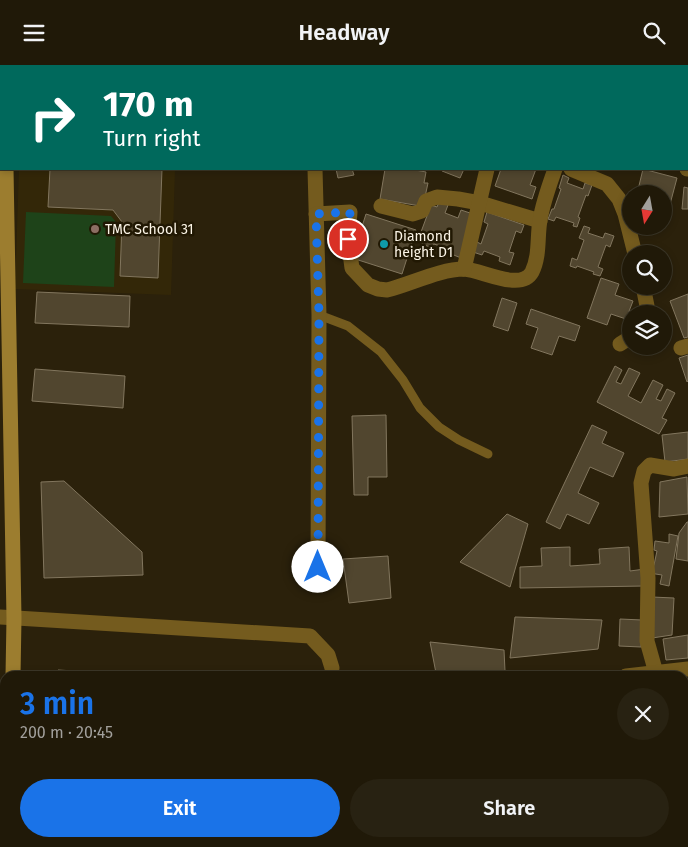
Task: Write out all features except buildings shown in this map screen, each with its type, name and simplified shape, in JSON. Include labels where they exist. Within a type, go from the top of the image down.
[{"type":"street","points":[[6,170],[4,323],[7,617],[12,671]]},
{"type":"street","points":[[315,170],[319,315],[318,567]]},
{"type":"street","points":[[464,269],[487,170]]},
{"type":"street","points":[[316,214],[350,212],[348,239],[352,268],[368,285],[378,289],[387,290],[445,271],[464,269],[510,281],[519,281],[528,278],[532,271],[539,244],[540,221],[545,197],[555,170]]},
{"type":"street","points":[[573,170],[607,185],[618,199],[625,214],[633,245]]},
{"type":"street","points":[[381,206],[413,214],[422,211],[426,201],[437,197],[480,203],[540,221]]},
{"type":"street","points":[[655,671],[647,641],[648,578],[641,483],[644,471],[650,465],[674,469],[688,466]]},
{"type":"street","points":[[7,617],[310,636],[328,655],[335,671]]},
{"type":"street","points":[[672,671],[688,669]]},
{"type":"lane","points":[[319,315],[348,326],[381,353],[403,380],[420,408],[439,427],[459,440],[488,454]]},
{"type":"shaded area","name":"TMC School 31","points":[[19,170],[175,170],[171,295],[15,289]]},
{"type":"green space","points":[[26,212],[111,216],[116,222],[114,287],[23,283]]},
{"type":"place","name":"TMC School 31","points":[[95,229]]},
{"type":"place","name":"Diamond height D1","points":[[384,244]]},
{"type":"route","points":[[318,567],[319,315],[316,214],[350,212],[348,239]]}]
